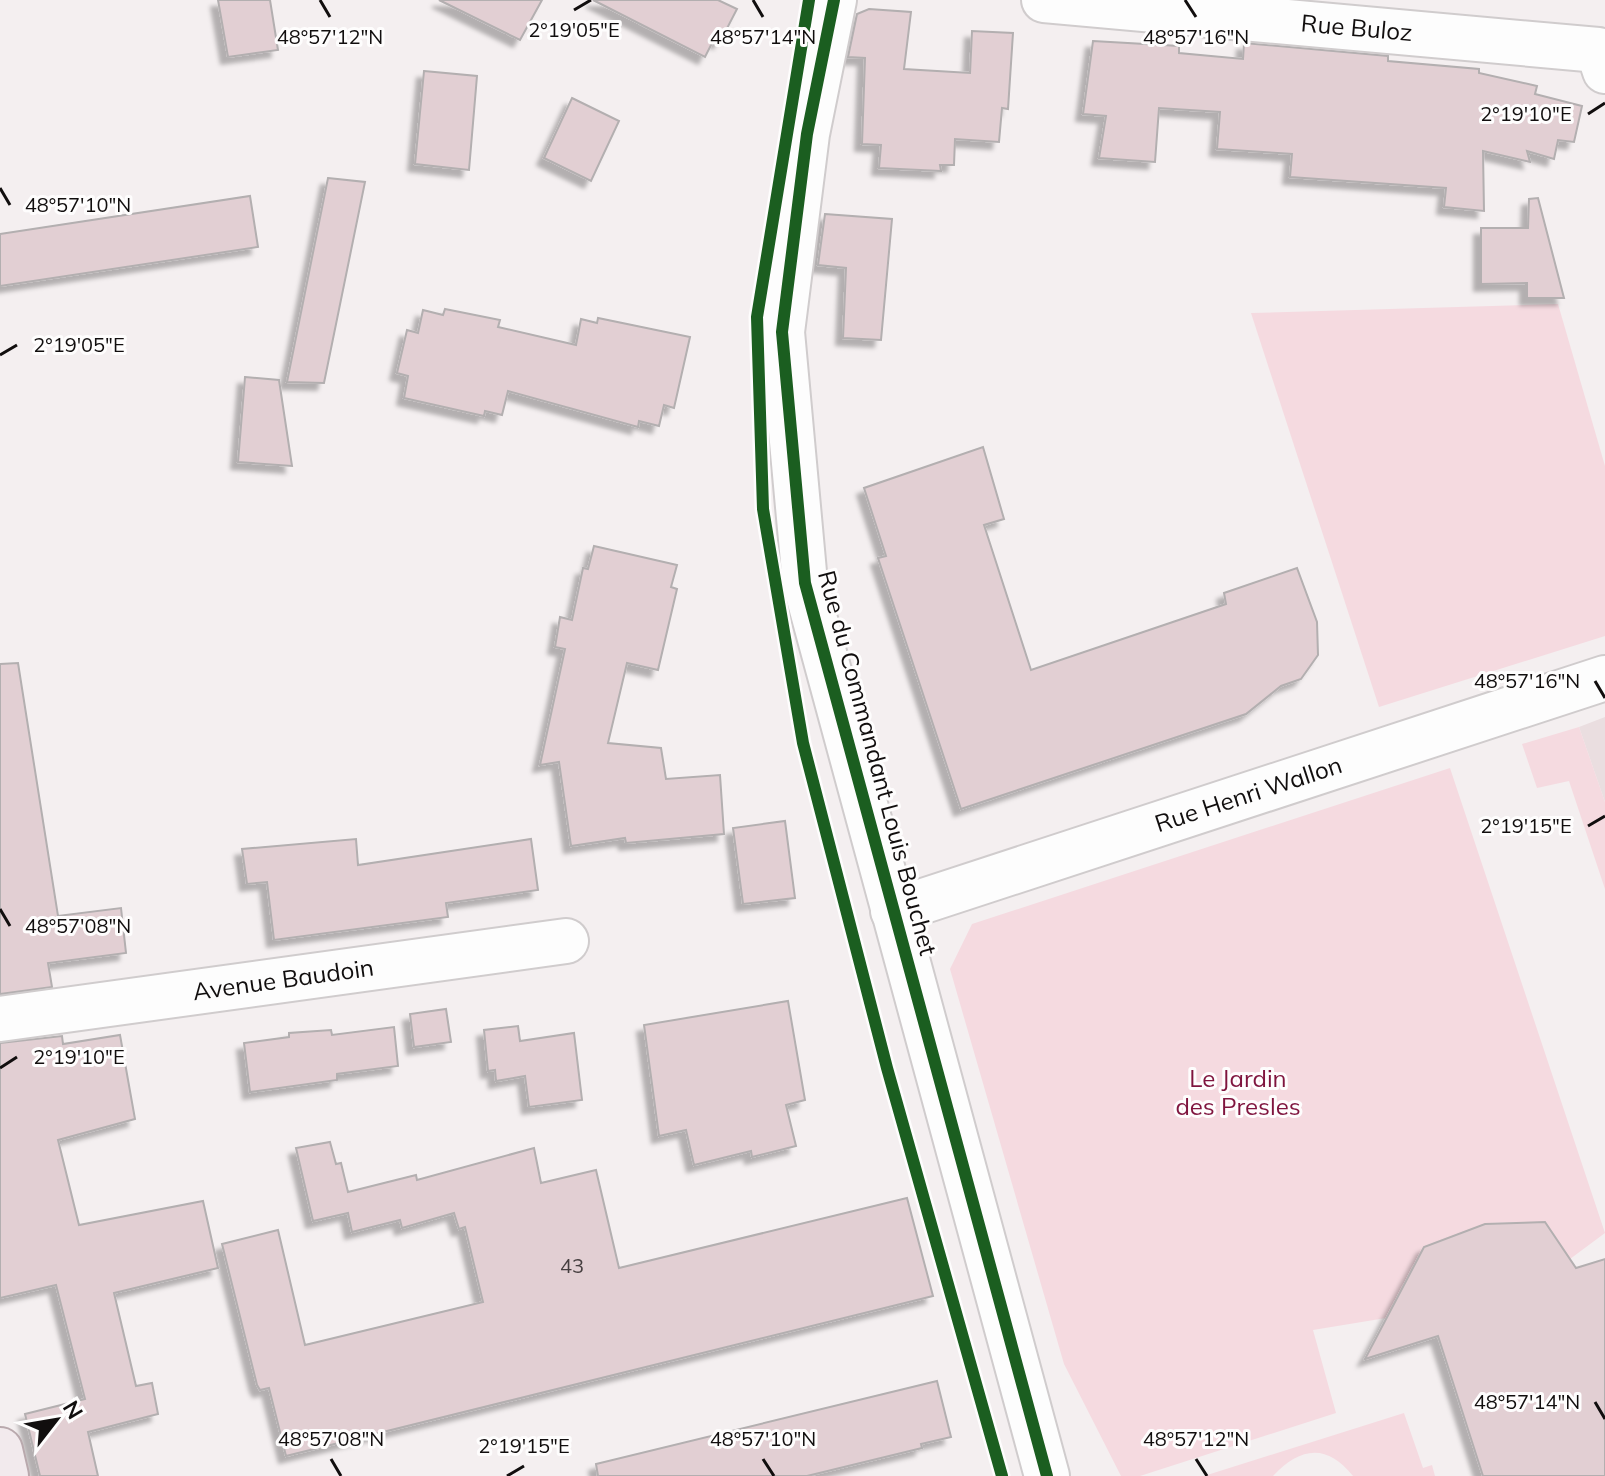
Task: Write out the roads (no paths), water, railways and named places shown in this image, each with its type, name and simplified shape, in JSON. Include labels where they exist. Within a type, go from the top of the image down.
[{"type":"main road","points":[[0,1450],[6,1476]]},
{"type":"street","name":"Rue du Commandant Louis Bouchet","points":[[834,0],[807,134],[782,332],[806,593],[1047,1476]]},
{"type":"street","name":"Rue Buloz","points":[[1044,0],[1598,50],[1605,71]]},
{"type":"street","name":"Rue Henri Wallon","points":[[893,911],[1605,678]]},
{"type":"street","name":"Avenue Baudoin","points":[[0,1019],[566,941]]},
{"type":"park label","name":"Le Jardin des Presles","points":[[1238,1093]]}]
